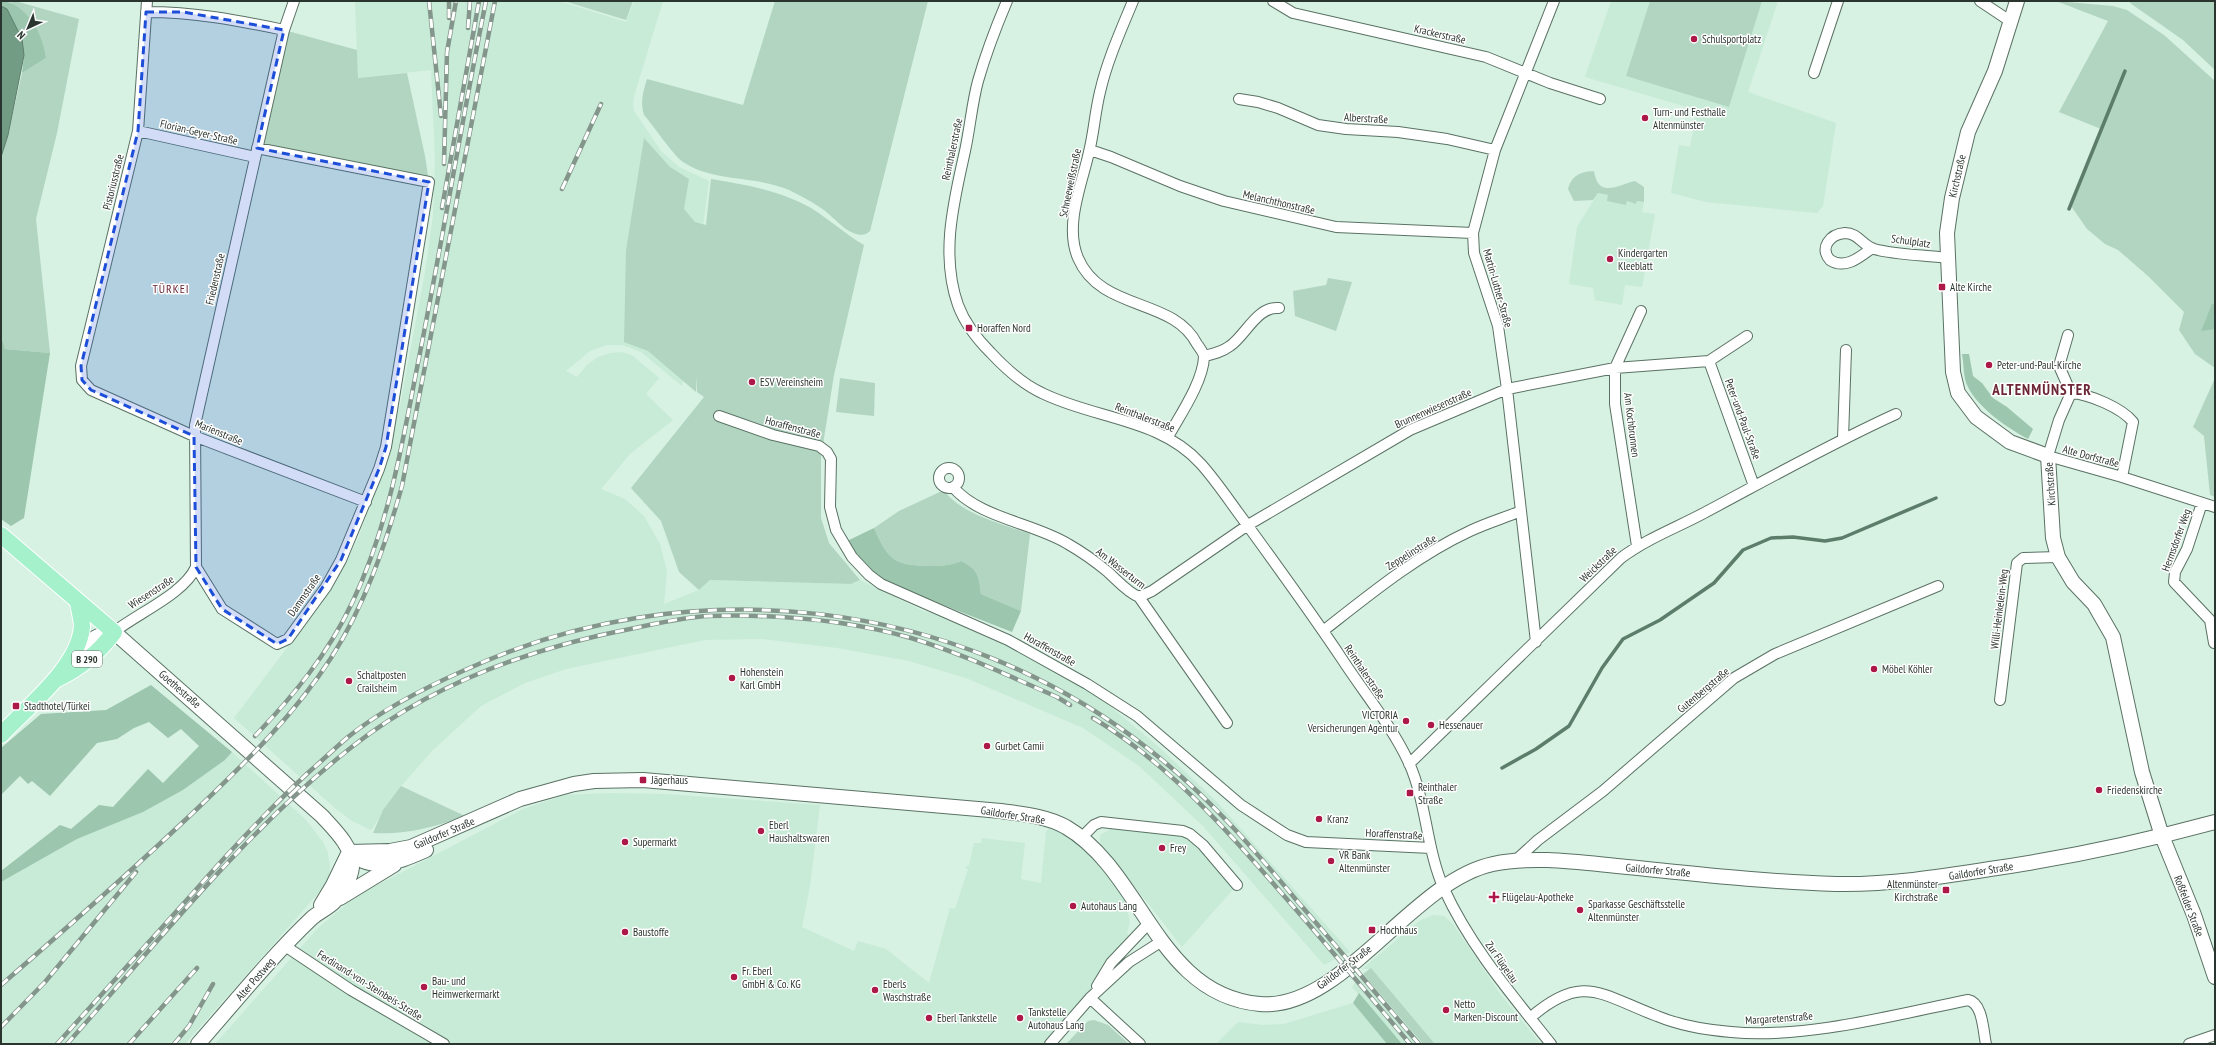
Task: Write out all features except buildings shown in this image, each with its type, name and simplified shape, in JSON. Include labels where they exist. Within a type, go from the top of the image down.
[{"type":"main road","name":"Kirchstraße","points":[[2017,1],[1995,71],[1968,132],[1952,198],[1946,233],[1953,372],[1958,393],[1976,417],[2010,442],[2048,456],[2053,538],[2058,557],[2073,582],[2094,604],[2113,637],[2142,772],[2162,836]]},
{"type":"main road","name":"Goethestraße","points":[[1,535],[114,632],[322,816],[337,832],[349,852]]},
{"type":"main road","name":"B 290","points":[[1,735],[55,680],[73,655],[82,624],[78,602]]},
{"type":"main road","name":"B 290","points":[[55,680],[69,673],[103,647],[114,632]]},
{"type":"main road","points":[[73,655],[102,633],[114,632]]},
{"type":"main road","name":"Gaildorfer Straße","points":[[349,852],[390,851],[410,847],[503,807],[540,793],[574,784],[594,781],[643,780],[1001,811],[1053,821],[1081,838],[1110,868],[1162,941],[1185,969],[1207,987],[1224,996],[1260,1004],[1280,1003],[1296,998],[1315,989],[1345,969],[1443,888],[1464,874],[1491,864],[1515,861],[1569,862],[1795,882],[1838,884],[1887,882],[1920,880],[2015,866],[2162,836],[2215,822]]},
{"type":"main road","name":"Gaildorfer Straße","points":[[335,902],[406,859],[447,841],[503,807]]},
{"type":"main road","name":"Roßfelder Straße","points":[[2162,836],[2194,915],[2215,977]]},
{"type":"main road","name":"Gaildorfer Straße","points":[[349,852],[360,861],[366,863],[389,863],[406,859]]},
{"type":"main road","name":"Alter Postweg","points":[[314,916],[335,902],[351,872],[352,865],[349,852]]},
{"type":"main road","name":"Alter Postweg","points":[[198,1044],[285,946],[314,916],[329,892],[349,852]]},
{"type":"street","name":"Pistoriusstraße","points":[[81,366],[138,130],[147,1]]},
{"type":"street","name":"Friedenstraße","points":[[196,567],[194,436],[201,394],[284,30],[294,1]]},
{"type":"street","name":"Reinthalerstraße","points":[[1007,1],[995,30],[978,83],[956,186],[950,228],[949,259],[958,304],[969,328],[978,340],[1018,379],[1042,393],[1066,403],[1136,424],[1168,437],[1183,446],[1198,461],[1248,525],[1323,631],[1389,729],[1409,764],[1418,788],[1431,848],[1443,888]]},
{"type":"street","name":"Schneeweißstraße","points":[[1133,1],[1117,40],[1100,91],[1090,150],[1075,208],[1072,239],[1078,259],[1096,282],[1111,293],[1127,301],[1167,315],[1183,325],[1195,340],[1204,356]]},
{"type":"street","name":"Krackerstraße","points":[[1273,1],[1293,13],[1486,57],[1600,99]]},
{"type":"street","name":"Martin-Luther-Straße","points":[[1536,642],[1522,511],[1498,326],[1474,253],[1473,233],[1495,150],[1554,1]]},
{"type":"street","points":[[1814,74],[1838,1]]},
{"type":"street","points":[[1980,1],[2010,22]]},
{"type":"street","points":[[146,12],[183,12],[231,19],[284,30]]},
{"type":"street","name":"Alberstraße","points":[[1239,99],[1258,102],[1278,108],[1318,125],[1346,130],[1398,132],[1440,138],[1495,150]]},
{"type":"street","name":"Florian-Geyer-Straße","points":[[138,130],[429,182],[386,447]]},
{"type":"street","name":"Melanchthonstraße","points":[[1090,150],[1111,157],[1180,186],[1224,201],[1336,227],[1473,233]]},
{"type":"street","name":"Schulplatz","points":[[1872,248],[1948,258]]},
{"type":"street","points":[[1168,437],[1200,375],[1204,356],[1217,354],[1230,346],[1262,312],[1271,307],[1279,308]]},
{"type":"street","name":"Am Kochbrunnen","points":[[1637,546],[1615,404],[1615,368],[1641,311]]},
{"type":"street","points":[[2068,335],[2059,366],[2071,393]]},
{"type":"street","name":"Brunnenwiesenstraße","points":[[1139,596],[1152,592],[1248,525],[1410,430],[1507,389],[1615,368],[1709,361],[1747,336]]},
{"type":"street","points":[[1843,438],[1846,350]]},
{"type":"street","name":"Peter-und-Paul-Straße","points":[[1709,361],[1754,486]]},
{"type":"street","name":"Marienstraße","points":[[81,366],[82,380],[91,390],[194,436],[366,502]]},
{"type":"street","name":"Alte Dorfstraße","points":[[2122,477],[2133,422],[2126,413],[2082,394],[2071,393],[2059,420],[2048,456],[2215,506]]},
{"type":"street","name":"Weickstraße","points":[[1409,764],[1621,558],[1637,546],[1843,438],[1896,414]]},
{"type":"street","name":"Horaffenstraße","points":[[719,416],[773,435],[814,444],[827,452],[831,459],[831,518],[836,530],[852,557],[869,575],[899,593],[1008,640],[1087,684],[1138,716],[1241,806],[1269,825],[1287,835],[1306,842],[1431,848]]},
{"type":"street","name":"Dammstraße","points":[[196,567],[222,609],[272,642],[283,642],[288,639],[326,586],[340,560],[366,502],[386,447]]},
{"type":"street","name":"Am Wasserturm","points":[[953,487],[964,498],[984,509],[1067,543],[1107,571],[1134,594],[1139,596],[1227,723]]},
{"type":"street","name":"Hermsdorfer Weg","points":[[2202,502],[2187,549],[2175,572],[2174,582],[2210,620],[2214,643]]},
{"type":"street","name":"Zeppelinstraße","points":[[1323,631],[1384,584],[1424,557],[1470,531],[1522,511]]},
{"type":"street","name":"Willi-Heinkelein-Weg","points":[[2000,700],[2017,563],[2023,558],[2058,557]]},
{"type":"street","name":"Wiesenstraße","points":[[114,632],[133,618],[178,590],[192,575],[196,567]]},
{"type":"street","name":"Gutenbergstraße","points":[[1515,861],[1538,840],[1603,791],[1734,678],[1775,654],[1938,586]]},
{"type":"street","points":[[1081,838],[1094,825],[1101,822],[1183,831],[1203,845],[1237,885]]},
{"type":"street","name":"Zur Flügelau","points":[[1443,888],[1483,957],[1551,1044]]},
{"type":"street","points":[[1090,998],[1112,964],[1149,923]]},
{"type":"street","points":[[1050,1044],[1090,998],[1129,962],[1162,941]]},
{"type":"street","name":"Ferdinand-von-Steinbeis-Straße","points":[[285,946],[351,990],[444,1044]]},
{"type":"street","name":"Margaretenstraße","points":[[1530,1018],[1557,998],[1582,991],[1608,996],[1679,1024],[1701,1029],[1763,1034],[1852,1023],[1968,1000],[1972,1001],[1978,1007],[1986,1044]]},
{"type":"street","points":[[1090,998],[1140,1044]]},
{"type":"street","points":[[2188,1044],[2215,1035]]},
{"type":"highlighted area","points":[[146,12],[183,12],[284,30],[257,148],[429,182],[386,447],[379,469],[341,560],[288,639],[277,644],[222,609],[196,567],[194,436],[91,390],[82,380],[81,366],[138,131]]},
{"type":"shaded area","points":[[1,1],[10,3],[26,13],[38,31],[45,50],[46,58],[22,73],[24,55],[7,9],[1,6]]},
{"type":"shaded area","points":[[9,1],[15,1],[79,19],[57,133],[36,219],[50,353],[5,349],[1,335],[1,157],[8,135],[22,73],[46,58],[39,33],[22,12]]},
{"type":"shaded area","points":[[355,1],[559,1],[626,22],[634,1],[663,1],[635,93],[633,103],[634,111],[661,151],[679,167],[709,181],[682,386],[641,352],[623,345],[607,345],[590,351],[566,371],[577,377],[587,365],[598,357],[610,353],[623,352],[633,356],[659,378],[646,394],[673,420],[630,454],[601,489],[625,499],[644,516],[660,544],[667,572],[664,604],[699,590],[710,580],[851,584],[860,580],[923,611],[954,620],[1013,647],[1099,697],[1160,748],[1216,801],[1350,952],[1324,965],[1203,826],[1139,766],[1083,728],[966,678],[909,661],[837,648],[761,639],[705,640],[566,669],[525,683],[481,706],[433,750],[401,786],[371,830],[352,821],[335,808],[234,718],[334,586],[358,538],[373,498],[400,406],[425,272],[433,215],[435,160],[431,70],[358,78]]},
{"type":"shaded area","points":[[564,1],[633,1],[626,20]]},
{"type":"shaded area","points":[[775,1],[928,1],[870,231],[866,234],[860,235],[848,230],[821,208],[789,190],[776,185],[722,176],[695,169],[683,162],[674,153],[644,115],[642,101],[647,79],[743,105]]},
{"type":"shaded area","points":[[1611,1],[1778,1],[1748,92],[1836,123],[1823,206],[1817,213],[1706,202],[1671,193],[1679,145],[1690,147],[1697,110],[1585,77]]},
{"type":"shaded area","name":"Schulsportplatz","points":[[1650,1],[1762,1],[1729,107],[1626,76]]},
{"type":"shaded area","points":[[2056,1],[2113,6],[2127,10],[2164,35],[2215,81],[2215,368],[2195,354],[2179,330],[2184,312],[2148,276],[2118,250],[2105,244],[2087,229],[2071,206],[2101,129],[2059,112],[2108,21]]},
{"type":"shaded area","points":[[2131,1],[2215,1],[2215,70],[2183,40],[2130,3]]},
{"type":"shaded area","points":[[1,6],[7,9],[22,39],[24,55],[8,135],[1,157]]},
{"type":"shaded area","points":[[284,30],[357,50],[358,78],[407,73],[425,156],[429,182],[257,148]]},
{"type":"shaded area","points":[[644,138],[670,167],[689,179],[684,209],[695,222],[706,225],[711,179],[775,192],[799,202],[818,212],[864,245],[834,375],[821,457],[821,518],[829,543],[860,580],[851,584],[710,580],[699,590],[679,572],[661,521],[631,488],[704,397],[697,392],[696,376],[696,392],[648,351],[624,342],[626,250]]},
{"type":"shaded area","points":[[1594,171],[1596,180],[1605,188],[1616,187],[1635,181],[1644,187],[1644,202],[1637,201],[1636,204],[1627,201],[1626,205],[1607,201],[1608,195],[1598,193],[1593,200],[1574,201],[1568,189],[1574,177],[1581,173]]},
{"type":"shaded area","name":"Kindergarten Kleeblatt","points":[[1598,193],[1608,195],[1626,205],[1627,201],[1636,204],[1637,201],[1644,202],[1642,212],[1655,214],[1642,287],[1625,285],[1622,305],[1595,300],[1593,288],[1569,284],[1577,227]]},
{"type":"shaded area","points":[[1328,278],[1352,282],[1336,331],[1295,316],[1293,291],[1326,285]]},
{"type":"shaded area","points":[[2212,304],[2215,304],[2215,329],[2201,331]]},
{"type":"shaded area","points":[[1,335],[5,349],[50,353],[24,518],[11,526],[1,519]]},
{"type":"shaded area","points":[[1962,354],[1969,354],[1973,376],[1982,383],[1993,398],[2007,407],[2033,429],[2028,439],[2012,430],[1979,403],[1968,387],[1965,379]]},
{"type":"shaded area","points":[[840,378],[875,383],[874,416],[836,412]]},
{"type":"shaded area","points":[[2215,378],[2215,497],[2210,495],[2204,436],[2193,427]]},
{"type":"shaded area","points":[[944,490],[951,498],[971,512],[1030,534],[1021,611],[981,594],[977,574],[971,567],[961,561],[940,566],[906,564],[893,558],[883,547],[874,528],[899,511]]},
{"type":"shaded area","points":[[874,528],[883,547],[899,562],[916,565],[940,566],[961,561],[971,567],[977,574],[981,594],[1021,611],[1012,632],[887,583],[865,566],[847,541]]},
{"type":"shaded area","points":[[151,685],[232,752],[225,760],[183,790],[143,812],[77,839],[1,882],[1,871],[60,825],[71,829],[99,805],[113,807],[148,769],[163,783],[199,746],[181,729],[168,738],[149,722],[134,728],[117,739],[97,743],[50,796],[32,781],[28,784],[20,776],[1,795],[1,748],[41,714],[106,710]]},
{"type":"shaded area","points":[[232,752],[306,820],[323,842],[328,853],[330,867],[329,881],[185,1044],[1,1044],[1,882],[77,839],[143,812],[183,790],[225,760]]},
{"type":"shaded area","points":[[401,786],[465,816],[443,824],[420,829],[397,833],[373,833],[383,810]]},
{"type":"shaded area","points":[[611,793],[665,794],[820,805],[810,886],[802,927],[854,951],[858,941],[886,949],[929,983],[950,908],[955,909],[968,869],[965,868],[969,865],[974,843],[981,843],[982,838],[1025,843],[1021,879],[1041,883],[1046,832],[1053,821],[1067,828],[1134,902],[1127,908],[1130,922],[1127,933],[1133,940],[1090,998],[1050,1044],[215,1044],[318,928],[348,903],[370,889],[523,809],[565,795]]},
{"type":"shaded area","points":[[1109,822],[1183,831],[1237,885],[1182,947],[1100,842],[1100,835],[1109,830]]},
{"type":"shaded area","points":[[1433,915],[1444,916],[1453,924],[1501,995],[1541,1044],[1435,1044],[1371,969],[1362,969],[1419,921]]},
{"type":"shaded area","points":[[1371,968],[1435,1044],[1423,1044],[1363,974]]},
{"type":"shaded area","points":[[1363,974],[1423,1044],[1402,1044],[1352,987]]},
{"type":"shaded area","points":[[1359,993],[1402,1044],[1387,1044],[1353,1003]]},
{"type":"shaded area","points":[[1353,1003],[1387,1044],[1216,1044],[1238,1022],[1263,1025],[1284,1024]]},
{"type":"shaded area","points":[[1094,1020],[1108,1025],[1129,1044],[1066,1044],[1088,1021]]},
{"type":"waterway","points":[[2069,209],[2125,71]]},
{"type":"waterway","points":[[1502,768],[1536,749],[1569,726],[1602,668],[1623,639],[1660,620],[1714,583],[1743,550],[1771,538],[1793,537],[1825,541],[1842,538],[1936,498]]},
{"type":"railway","points":[[429,1],[441,116]]},
{"type":"railway","points":[[449,1],[449,18]]},
{"type":"railway","points":[[444,164],[447,52],[456,1]]},
{"type":"railway","points":[[468,28],[470,1]]},
{"type":"railway","points":[[442,208],[479,1]]},
{"type":"railway","points":[[255,736],[297,689],[321,657],[343,622],[364,575],[384,519],[405,432],[486,1]]},
{"type":"railway","points":[[1,985],[150,852],[252,755],[286,718],[317,679],[343,638],[354,617],[373,575],[389,531],[402,486],[495,1]]},
{"type":"railway","points":[[562,189],[601,104]]},
{"type":"railway","points":[[57,1044],[264,816],[343,741],[375,717],[419,692],[465,670],[551,638],[639,618],[729,610],[819,614],[908,631],[993,659],[1075,699],[1151,751],[1172,768],[1229,823],[1419,1044]]},
{"type":"railway","points":[[67,1044],[204,888],[276,813],[314,778],[353,746],[384,724],[417,704],[486,670],[523,657],[597,636],[663,622],[709,616],[785,617],[862,627],[911,638],[967,658],[1003,673],[1057,697],[1070,705]]},
{"type":"railway","points":[[1093,718],[1147,756],[1172,777],[1219,823],[1301,915],[1410,1044]]},
{"type":"railway","points":[[1,1027],[45,982],[136,872]]},
{"type":"railway","points":[[129,1044],[197,968]]},
{"type":"railway","points":[[174,1044],[189,1026],[213,984]]},
{"type":"place","name":"Schulsportplatz","points":[[1694,39]]},
{"type":"place","name":"Turn- und Festhalle Altenmünster","points":[[1645,118]]},
{"type":"place","name":"Kindergarten Kleeblatt","points":[[1610,259]]},
{"type":"place","name":"Alte Kirche","points":[[1942,287]]},
{"type":"place","name":"Horaffen Nord","points":[[969,328]]},
{"type":"place","name":"Peter-und-Paul-Kirche","points":[[1989,365]]},
{"type":"place","name":"ESV Vereinsheim","points":[[752,382]]},
{"type":"place","name":"Möbel Köhler","points":[[1874,669]]},
{"type":"place","name":"Hohenstein Karl GmbH","points":[[732,678]]},
{"type":"place","name":"Schaltposten Crailsheim","points":[[349,681]]},
{"type":"place","name":"Stadthotel/Türkei","points":[[16,706]]},
{"type":"place","name":"VICTORIA Versicherungen Agentur","points":[[1406,721]]},
{"type":"place","name":"Hessenauer","points":[[1431,725]]},
{"type":"place","name":"Gurbet Camii","points":[[987,746]]},
{"type":"place","name":"Jägerhaus","points":[[643,780]]},
{"type":"place","name":"Friedenskirche","points":[[2099,790]]},
{"type":"place","name":"Reinthaler Straße","points":[[1410,793]]},
{"type":"place","name":"Kranz","points":[[1319,819]]},
{"type":"place","name":"Eberl Haushaltswaren","points":[[761,831]]},
{"type":"place","name":"Supermarkt","points":[[625,842]]},
{"type":"place","name":"Frey","points":[[1162,848]]},
{"type":"place","name":"VR Bank Altenmünster","points":[[1331,861]]},
{"type":"place","name":"Altenmünster Kirchstraße","points":[[1946,890]]},
{"type":"place","name":"Flügelau-Apotheke","points":[[1494,897]]},
{"type":"place","name":"Autohaus Lang","points":[[1073,906]]},
{"type":"place","name":"Sparkasse Geschäftsstelle Altenmünster","points":[[1580,910]]},
{"type":"place","name":"Hochhaus","points":[[1372,930]]},
{"type":"place","name":"Baustoffe","points":[[625,932]]},
{"type":"place","name":"Fr. Eberl GmbH & Co. KG","points":[[734,977]]},
{"type":"place","name":"Bau- und Heimwerkermarkt","points":[[424,987]]},
{"type":"place","name":"Eberls Waschstraße","points":[[875,990]]},
{"type":"place","name":"Netto Marken-Discount","points":[[1446,1010]]},
{"type":"place","name":"Eberl Tankstelle","points":[[929,1018]]},
{"type":"place","name":"Tankstelle Autohaus Lang","points":[[1020,1018]]},
{"type":"district","name":"TÜRKEI","points":[[171,288]]},
{"type":"district","name":"ALTENMÜNSTER","points":[[2042,389]]}]
